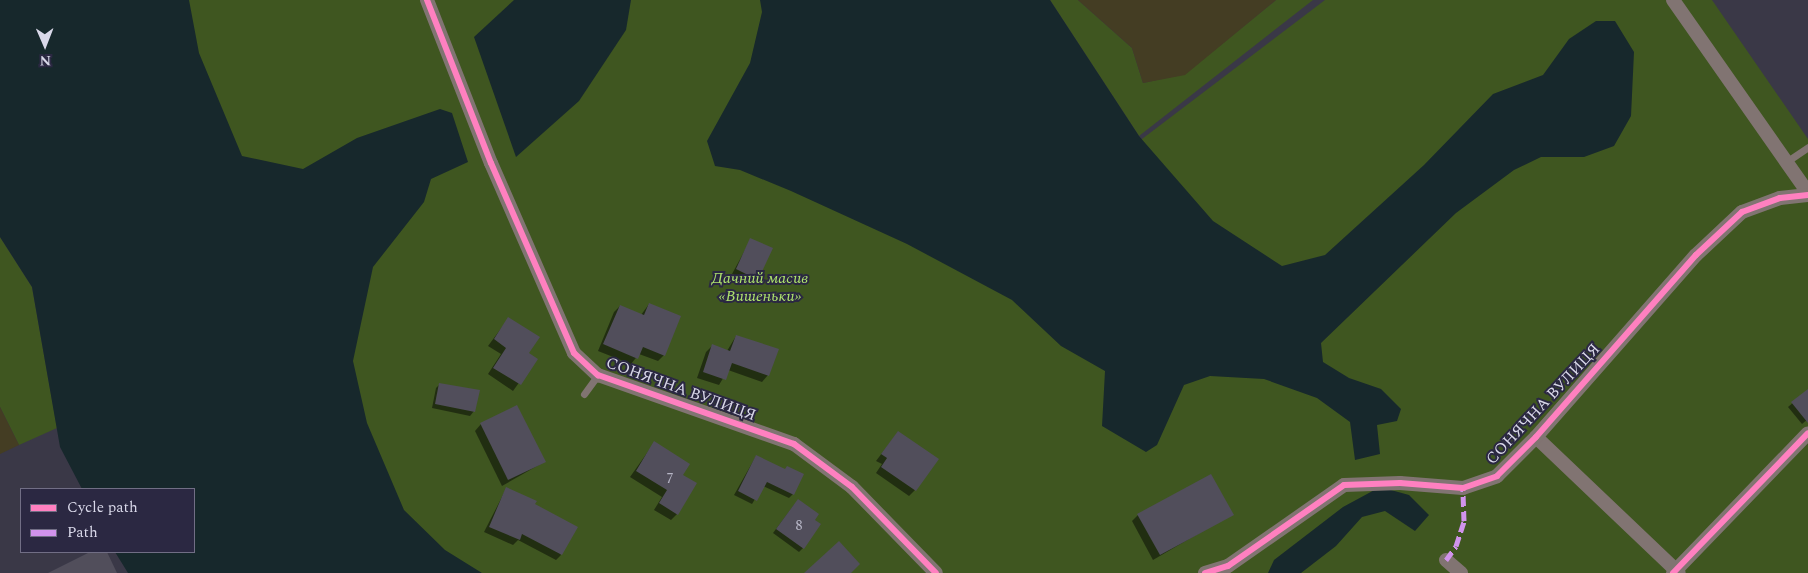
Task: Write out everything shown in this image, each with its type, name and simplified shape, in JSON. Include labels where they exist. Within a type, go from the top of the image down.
[{"type":"street","name":"СОНЯЧНА ВУЛИЦЯ","points":[[427,0],[491,162],[574,353],[598,375],[794,444],[852,487],[936,573]]},
{"type":"street","points":[[1673,0],[1808,194]]},
{"type":"street","name":"СОНЯЧНА ВУЛИЦЯ","points":[[1205,573],[1228,566],[1344,485],[1400,482],[1463,488],[1497,476],[1536,437],[1696,255],[1742,212],[1780,198],[1808,194]]},
{"type":"street","points":[[1536,437],[1676,572],[1808,433]]},
{"type":"street","points":[[1446,560],[1461,573]]},
{"type":"lane","points":[[1786,162],[1808,147]]},
{"type":"lane","points":[[584,394],[598,375]]},
{"type":"green space","name":"Дачний масив «Вишеньки»","points":[[145,0],[988,0],[1117,158],[1325,0],[1712,0],[1808,139],[1808,573],[350,573]]},
{"type":"green space","points":[[1050,0],[1078,0],[1132,48],[1143,83],[1185,74],[1276,0],[1313,0],[1139,136]]},
{"type":"green space","points":[[0,237],[32,287],[57,428],[19,445],[0,407]]},
{"type":"sand","points":[[1078,0],[1276,0],[1185,75],[1143,83],[1132,48]]},
{"type":"sand","points":[[0,407],[19,445],[0,454]]},
{"type":"shaded area","points":[[0,0],[189,0],[199,53],[242,156],[303,169],[357,138],[440,109],[452,113],[468,162],[431,179],[424,202],[373,267],[353,361],[367,423],[404,510],[445,550],[482,573],[128,573],[116,553],[195,553],[195,488],[81,488],[60,447],[32,287],[0,237]]},
{"type":"shaded area","points":[[514,0],[631,0],[626,30],[579,101],[516,157],[474,37]]},
{"type":"shaded area","points":[[760,0],[1050,0],[1139,136],[1213,221],[1282,266],[1325,255],[1424,165],[1493,94],[1543,75],[1569,39],[1596,21],[1615,21],[1634,52],[1631,116],[1614,146],[1584,157],[1541,157],[1514,170],[1456,213],[1321,343],[1323,362],[1349,378],[1381,389],[1401,409],[1397,421],[1377,425],[1380,454],[1355,460],[1350,422],[1317,398],[1264,379],[1210,376],[1184,385],[1157,445],[1146,452],[1102,426],[1105,371],[1061,346],[1012,300],[907,244],[791,191],[740,170],[715,166],[707,141],[750,63],[762,12]]},
{"type":"shaded area","points":[[1380,487],[1409,495],[1429,515],[1415,531],[1385,511],[1362,517],[1336,546],[1301,573],[1268,573],[1274,560],[1343,507]]},
{"type":"building","points":[[750,238],[773,248],[758,280],[736,269]]},
{"type":"building","points":[[649,303],[681,316],[665,356],[643,347],[638,359],[603,344],[620,305],[644,315]]},
{"type":"building","points":[[508,317],[540,337],[529,353],[538,359],[521,385],[493,368],[506,348],[494,339]]},
{"type":"building","points":[[736,335],[779,349],[769,376],[732,363],[726,380],[703,372],[712,344],[730,351]]},
{"type":"building","points":[[439,383],[480,390],[475,412],[435,404]]},
{"type":"building","points":[[1808,389],[1808,423],[1791,402]]},
{"type":"building","points":[[517,405],[546,462],[508,480],[480,423]]},
{"type":"building","points":[[898,431],[939,459],[916,491],[881,467],[887,458],[881,454]]},
{"type":"building","points":[[654,441],[690,464],[683,475],[697,483],[678,515],[659,503],[667,490],[636,471]]},
{"type":"building","points":[[756,455],[785,469],[787,466],[804,474],[794,495],[767,482],[757,501],[738,491]]},
{"type":"building","points":[[1211,474],[1234,515],[1160,555],[1137,514]]},
{"type":"building","points":[[506,487],[537,501],[535,504],[578,527],[562,555],[522,534],[520,540],[489,527]]},
{"type":"building","points":[[798,499],[819,514],[815,520],[821,524],[804,549],[776,529]]},
{"type":"building","points":[[839,541],[860,564],[851,573],[804,573]]},
{"type":"building","points":[[88,553],[107,553],[117,573],[48,573]]},
{"type":"marked path","points":[[1446,560],[1456,546],[1464,521],[1463,488]]},
{"type":"cycle path","points":[[427,0],[491,163],[574,353],[598,375],[794,444],[852,487],[936,573]]},
{"type":"cycle path","points":[[1205,573],[1228,566],[1344,485],[1400,483],[1463,488],[1497,476],[1536,437],[1696,255],[1742,212],[1780,198],[1808,195]]},
{"type":"cycle path","points":[[1673,573],[1808,433]]}]
